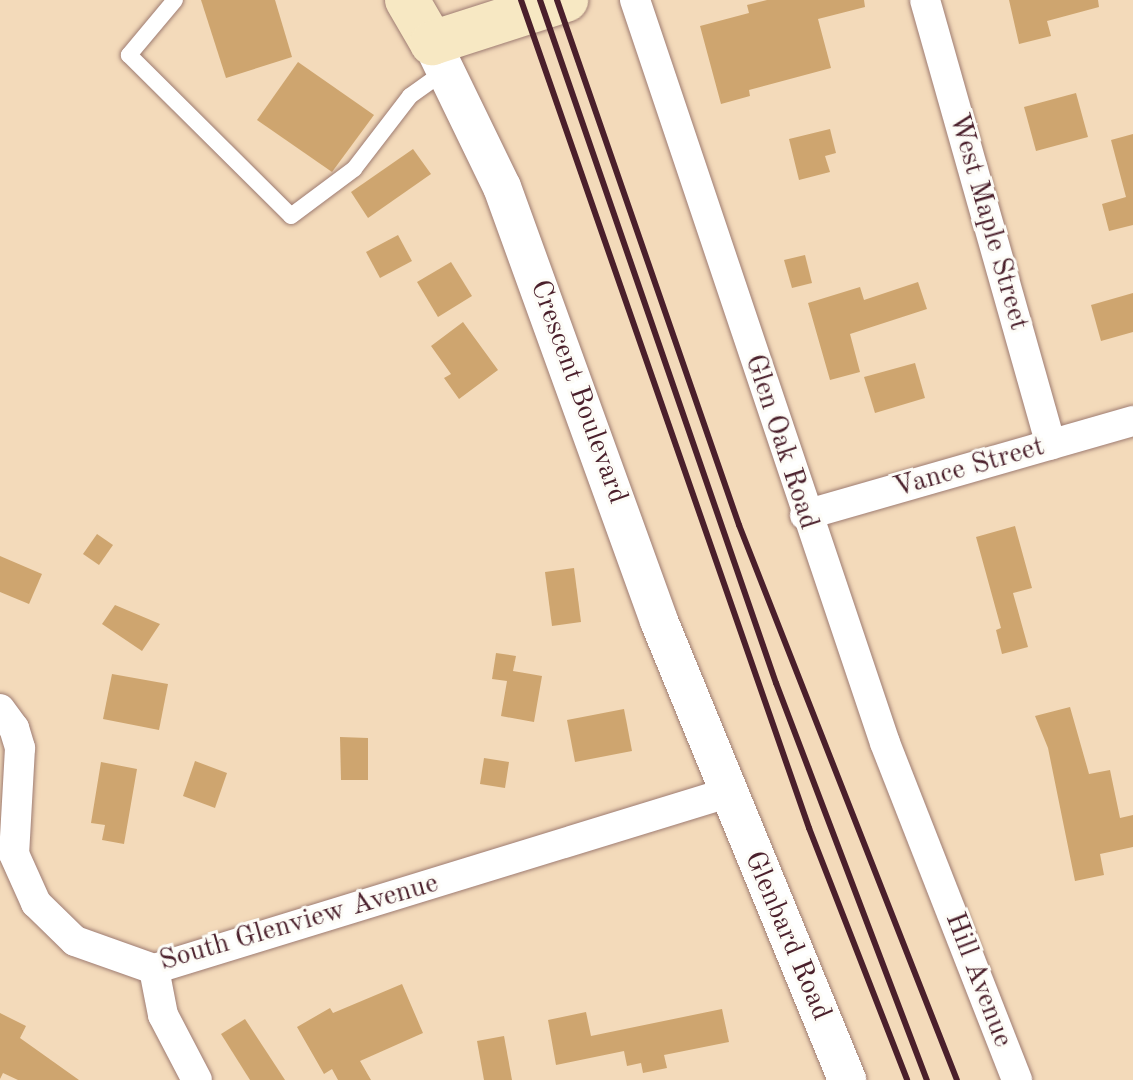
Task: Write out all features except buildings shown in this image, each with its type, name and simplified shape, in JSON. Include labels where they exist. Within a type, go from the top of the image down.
[{"type":"main road","name":"Crescent Boulevard","points":[[407,0],[439,57]]},
{"type":"main road","points":[[439,57],[566,0]]},
{"type":"street","name":"Glen Oak Road","points":[[635,0],[805,515],[940,879]]},
{"type":"street","name":"West Maple Street","points":[[925,0],[1051,444]]},
{"type":"street","name":"Crescent Boulevard","points":[[439,57],[502,187],[727,793]]},
{"type":"street","name":"Vance Street","points":[[805,515],[1133,421]]},
{"type":"street","name":"South Glenview Avenue","points":[[0,709],[14,728],[20,748],[12,829],[14,854],[29,891],[52,923],[75,941],[154,969],[727,793]]},
{"type":"street","name":"Glenbard Road","points":[[727,793],[847,1080]]},
{"type":"street","name":"Hill Avenue","points":[[940,879],[1017,1080]]},
{"type":"street","points":[[154,969],[163,1015],[193,1073]]},
{"type":"lane","points":[[175,0],[129,55],[291,216],[354,169],[439,57]]},
{"type":"railway","points":[[521,0],[809,828],[907,1080]]},
{"type":"railway","points":[[540,0],[776,683],[927,1080]]},
{"type":"railway","points":[[557,0],[739,525],[957,1080]]}]
